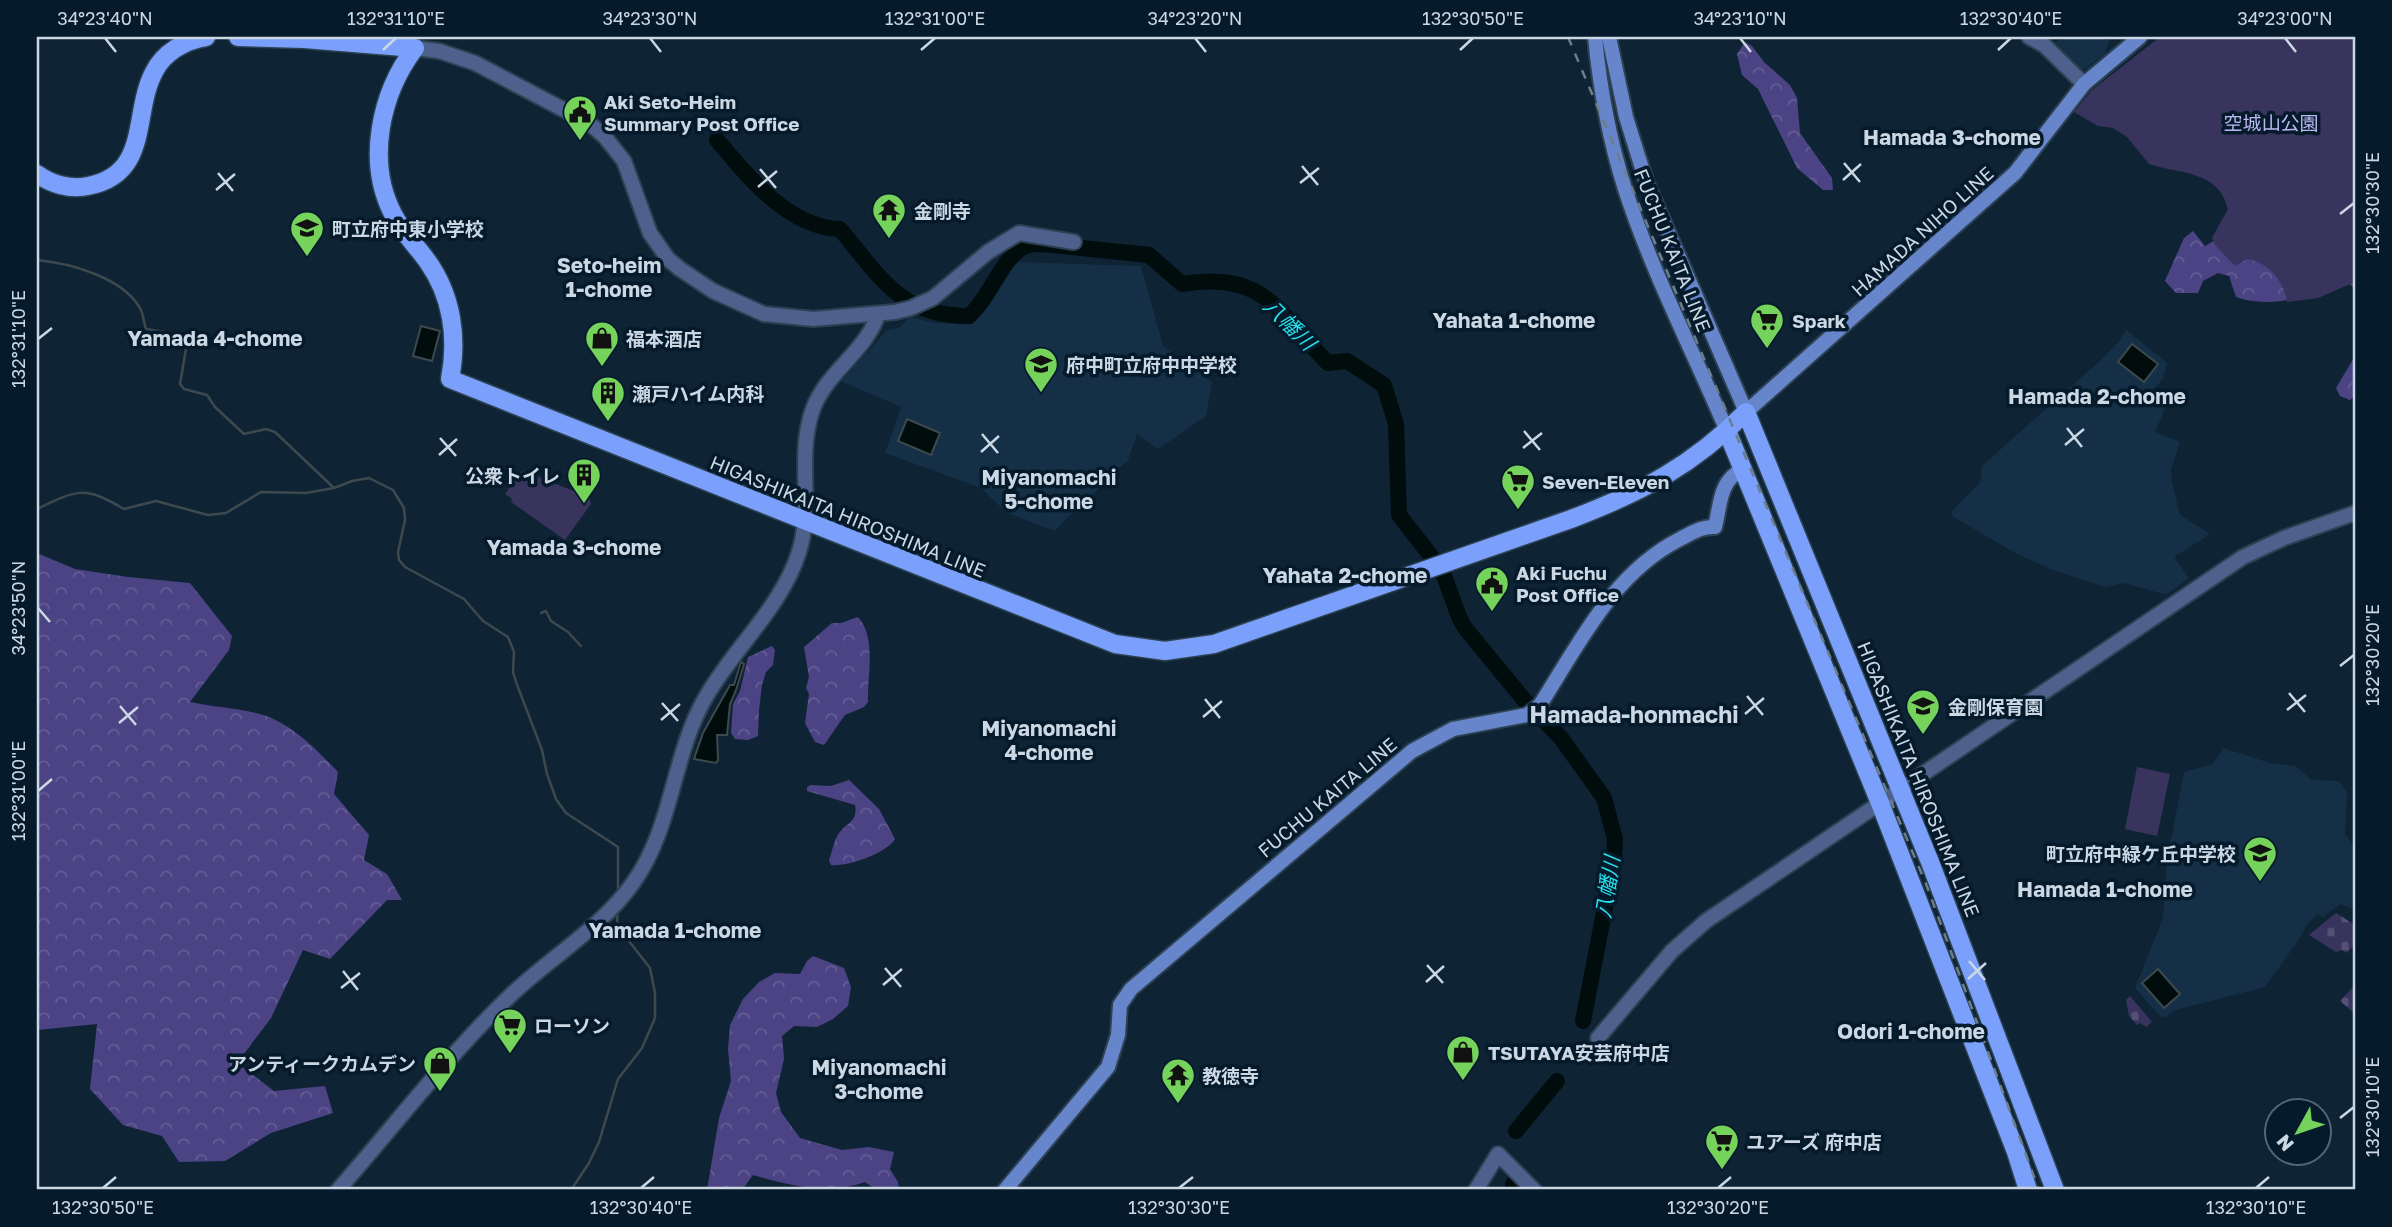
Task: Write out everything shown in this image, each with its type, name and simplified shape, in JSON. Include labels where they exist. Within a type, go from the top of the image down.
[{"type":"main road","points":[[37,174],[53,183],[75,187],[98,184],[117,172],[125,164],[136,144],[149,85],[159,64],[178,47],[206,37]]},
{"type":"main road","points":[[238,37],[421,43]]},
{"type":"main road","name":"FUCHU KAITA LINE","points":[[1595,37],[1607,122],[1628,198],[1727,431]]},
{"type":"main road","name":"FUCHU KAITA LINE","points":[[1609,37],[1621,101],[1643,173],[1746,412]]},
{"type":"main road","name":"HAMADA NIHO LINE","points":[[1746,412],[2015,173],[2084,84],[2140,37]]},
{"type":"main road","name":"HIGASHIKAITA HIROSHIMA LINE","points":[[421,43],[398,75],[384,115],[379,144],[380,173],[393,213],[432,268],[448,303],[453,333],[450,379],[1103,641],[1140,649],[1177,650],[1214,645],[1250,633],[1620,500],[1667,476],[1727,431],[1746,412],[1982,995],[2055,1190]]},
{"type":"main road","points":[[1727,431],[1880,803],[2016,1152],[2028,1190]]},
{"type":"main road","name":"FUCHU KAITA LINE","points":[[1005,1190],[1108,1067],[1118,1035],[1120,1005],[1131,989],[1412,751],[1453,729],[1527,715],[1540,705],[1610,597],[1627,577],[1641,563],[1671,543],[1705,526],[1715,527],[1726,481],[1743,469]]},
{"type":"street","points":[[2029,37],[2044,45],[2084,84]]},
{"type":"street","points":[[421,43],[475,63],[589,122],[624,161],[644,219],[658,247],[680,269],[713,291],[754,311],[813,319],[878,314],[911,308],[933,298],[988,252],[1019,233],[1074,242]]},
{"type":"street","points":[[338,1190],[487,1019],[516,990],[617,903],[635,881],[663,824],[685,742],[706,695],[790,576],[806,522],[807,425],[823,387],[865,341],[878,314]]},
{"type":"street","points":[[1598,1038],[1672,951],[1706,921],[2243,557],[2284,538],[2355,513]]},
{"type":"street","points":[[1476,1190],[1497,1154],[1535,1190]]},
{"type":"shaded area","points":[[2062,37],[2110,37],[2105,54],[2080,70],[2053,44]]},
{"type":"shaded area","name":"府中町立府中中学校","points":[[1015,262],[1141,266],[1163,346],[1212,382],[1206,416],[1158,449],[1137,434],[1128,460],[1054,531],[1006,512],[981,488],[885,453],[901,407],[841,381],[887,330],[899,328],[910,317],[934,323],[972,324],[995,296]]},
{"type":"shaded area","points":[[421,326],[440,331],[432,361],[413,356]]},
{"type":"shaded area","points":[[2126,330],[2167,363],[2163,379],[2152,390],[2170,397],[2155,432],[2180,442],[2171,470],[2180,515],[2210,534],[2174,557],[2189,578],[2164,594],[2124,583],[2105,587],[2053,570],[2019,555],[1952,516],[1952,511],[1980,483],[1982,466],[2100,361]]},
{"type":"shaded area","points":[[2132,344],[2158,364],[2144,382],[2118,362]]},
{"type":"shaded area","points":[[907,419],[940,433],[931,455],[898,441]]},
{"type":"shaded area","points":[[741,662],[744,664],[730,704],[727,735],[717,735],[718,760],[716,763],[694,759],[703,733],[730,685],[734,685]]},
{"type":"shaded area","name":"町立府中緑ケ丘中学校","points":[[2223,748],[2270,763],[2295,766],[2312,780],[2338,781],[2347,792],[2345,834],[2355,848],[2355,910],[2340,904],[2323,917],[2318,914],[2306,925],[2302,935],[2265,987],[2175,1010],[2161,1017],[2135,988],[2163,918],[2167,862],[2184,772],[2213,764]]},
{"type":"shaded area","points":[[2158,969],[2180,994],[2164,1008],[2142,983]]},
{"type":"green space","name":"空城山公園","points":[[2160,37],[2355,37],[2355,282],[2318,298],[2287,302],[2279,280],[2268,268],[2247,259],[2235,266],[2215,245],[2212,238],[2228,209],[2216,187],[2196,176],[2149,164],[2127,137],[2113,128],[2098,126],[2074,112],[2092,90]]},
{"type":"green space","points":[[1745,42],[1790,85],[1797,98],[1800,133],[1832,178],[1833,190],[1823,190],[1797,168],[1758,89],[1742,75],[1737,54]]},
{"type":"green space","points":[[2355,194],[2355,290],[2350,284],[2308,296],[2264,302],[2236,297],[2229,276],[2218,273],[2203,281],[2198,293],[2176,293],[2165,281],[2184,238],[2193,231],[2205,246],[2215,240]]},
{"type":"green space","points":[[2355,356],[2355,396],[2350,400],[2340,396],[2336,388]]},
{"type":"green space","points":[[523,471],[589,497],[591,504],[565,540],[511,502],[512,499],[505,494]]},
{"type":"green space","points":[[37,553],[75,569],[190,583],[232,636],[229,650],[190,702],[260,714],[282,723],[312,746],[338,772],[334,794],[369,835],[364,860],[387,874],[402,900],[387,900],[330,959],[303,950],[271,1018],[237,1063],[274,1091],[325,1086],[333,1113],[271,1133],[225,1161],[179,1162],[162,1136],[123,1125],[90,1089],[97,1024],[37,1030]]},
{"type":"green space","points":[[858,617],[864,626],[869,646],[868,702],[864,707],[845,715],[824,745],[815,742],[805,723],[809,677],[804,647],[832,623]]},
{"type":"green space","points":[[772,646],[775,650],[773,665],[766,672],[762,685],[758,736],[748,740],[735,739],[731,733],[733,704],[740,691],[748,657]]},
{"type":"green space","points":[[2137,767],[2170,774],[2157,836],[2125,829]]},
{"type":"green space","points":[[849,780],[879,809],[895,839],[884,849],[866,858],[847,864],[831,865],[829,860],[836,839],[854,818],[855,805],[807,791],[807,787],[831,786]]},
{"type":"green space","points":[[2336,913],[2355,925],[2355,944],[2347,953],[2342,950],[2336,952],[2309,935]]},
{"type":"green space","points":[[813,956],[844,968],[851,987],[848,1006],[833,1019],[817,1027],[794,1026],[782,1036],[784,1059],[776,1093],[781,1112],[800,1138],[842,1150],[869,1147],[894,1152],[890,1169],[898,1182],[899,1190],[871,1190],[872,1187],[865,1182],[838,1188],[809,1188],[753,1175],[742,1190],[707,1190],[719,1118],[731,1081],[728,1049],[730,1025],[743,999],[759,982],[775,973],[800,974]]},
{"type":"green space","points":[[2355,985],[2355,1014],[2340,1001]]},
{"type":"green space","points":[[2130,996],[2152,1022],[2146,1027],[2140,1023],[2137,1025],[2129,1016],[2126,1000]]},
{"type":"waterway","name":"八幡川","points":[[717,140],[742,170],[771,198],[803,220],[840,229],[880,278],[908,301],[925,309],[969,316],[984,299],[1010,258],[1030,245],[1149,255],[1182,284],[1210,281],[1233,283],[1251,289],[1281,312],[1328,363],[1347,361],[1384,385],[1396,424],[1399,515],[1442,570],[1465,628],[1525,701],[1561,738],[1604,798],[1615,839],[1614,861],[1583,1021]]},
{"type":"waterway","points":[[37,260],[79,268],[121,288],[140,308],[146,329],[165,332],[186,349],[180,384],[184,389],[207,395],[215,407],[244,434],[266,429],[275,432],[334,488]]},
{"type":"waterway","points":[[37,509],[62,497],[81,493],[100,496],[124,509],[156,501],[208,515],[226,513],[261,492],[306,493],[369,478],[393,490],[404,508],[405,520],[398,552],[399,560],[405,567],[464,599],[483,621],[508,637],[514,652],[513,672],[542,750],[556,799],[566,813],[618,847],[618,894]]},
{"type":"waterway","points":[[541,613],[546,611],[551,621],[568,632],[581,646]]},
{"type":"waterway","points":[[571,1190],[599,1142],[618,1079],[642,1048],[655,1018],[655,993],[650,968],[625,936],[617,921],[618,911]]},
{"type":"waterway","name":"八幡川","points":[[1516,1131],[1557,1081]]},
{"type":"waterway","name":"八幡川","points":[[1513,1184],[1519,1190]]},
{"type":"railway","points":[[1568,37],[1926,884],[2039,1190]]},
{"type":"place","name":"Aki Seto-Heim Summary Post Office","points":[[580,142]]},
{"type":"place","name":"金剛寺","points":[[889,240]]},
{"type":"place","name":"町立府中東小学校","points":[[307,258]]},
{"type":"place","name":"Spark","points":[[1767,350]]},
{"type":"place","name":"福本酒店","points":[[602,368]]},
{"type":"place","name":"府中町立府中中学校","points":[[1041,394]]},
{"type":"place","name":"瀬戸ハイム内科","points":[[608,423]]},
{"type":"place","name":"公衆トイレ","points":[[584,505]]},
{"type":"place","name":"Seven-Eleven","points":[[1518,511]]},
{"type":"place","name":"Aki Fuchu Post Office","points":[[1492,613]]},
{"type":"place","name":"金剛保育園","points":[[1923,736]]},
{"type":"place","name":"町立府中緑ケ丘中学校","points":[[2260,883]]},
{"type":"place","name":"ローソン","points":[[510,1055]]},
{"type":"place","name":"TSUTAYA安芸府中店","points":[[1463,1082]]},
{"type":"place","name":"アンティークカムデン","points":[[440,1093]]},
{"type":"place","name":"教徳寺","points":[[1178,1105]]},
{"type":"place","name":"ユアーズ 府中店","points":[[1722,1171]]},
{"type":"district","name":"Hamada 3-chome","points":[[1952,137]]},
{"type":"district","name":"Seto-heim 1-chome","points":[[609,277]]},
{"type":"district","name":"Yahata 1-chome","points":[[1514,320]]},
{"type":"district","name":"Yamada 4-chome","points":[[215,338]]},
{"type":"district","name":"Hamada 2-chome","points":[[2097,396]]},
{"type":"district","name":"Miyanomachi 5-chome","points":[[1049,489]]},
{"type":"district","name":"Yamada 3-chome","points":[[574,547]]},
{"type":"district","name":"Yahata 2-chome","points":[[1345,575]]},
{"type":"district","name":"Hamada-honmachi","points":[[1634,714]]},
{"type":"district","name":"Miyanomachi 4-chome","points":[[1049,740]]},
{"type":"district","name":"Hamada 1-chome","points":[[2105,889]]},
{"type":"district","name":"Yamada 1-chome","points":[[675,930]]},
{"type":"district","name":"Odori 1-chome","points":[[1911,1031]]},
{"type":"district","name":"Miyanomachi 3-chome","points":[[879,1079]]}]
